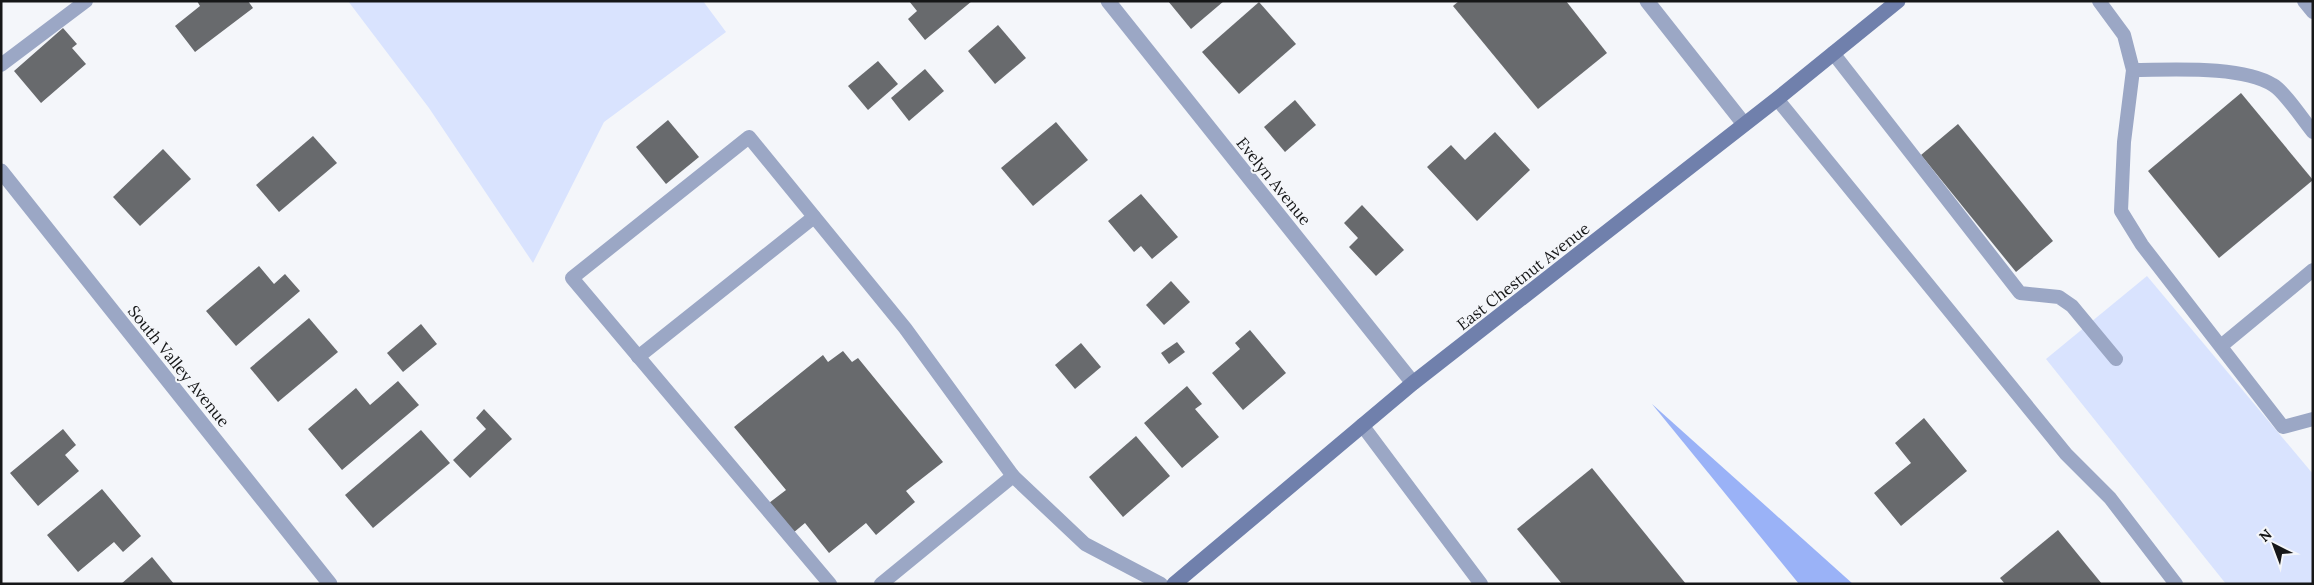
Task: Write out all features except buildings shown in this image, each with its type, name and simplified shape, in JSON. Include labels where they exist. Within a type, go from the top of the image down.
[{"type":"street","name":"Evelyn Avenue","points":[[1108,1],[1413,384]]},
{"type":"street","points":[[1647,1],[1744,124]]},
{"type":"street","name":"East Chestnut Avenue","points":[[1174,584],[1362,425],[1777,99],[1898,1]]},
{"type":"street","name":"South Valley Avenue","points":[[1,171],[330,584]]},
{"type":"lane","points":[[1,65],[86,1]]},
{"type":"lane","points":[[2099,1],[2124,35],[2133,70],[2124,142],[2121,210],[2142,245],[2283,427],[2313,419]]},
{"type":"lane","points":[[2304,1],[2313,12]]},
{"type":"lane","points":[[1833,53],[2020,293],[2059,297],[2072,306],[2116,359]]},
{"type":"lane","points":[[2133,70],[2212,71],[2247,75],[2274,85],[2313,132]]},
{"type":"lane","points":[[1777,99],[2066,454],[2110,498],[2176,584]]},
{"type":"lane","points":[[830,584],[572,278],[749,138],[905,328],[1013,476],[1085,544],[1161,584]]},
{"type":"lane","points":[[638,357],[814,217]]},
{"type":"lane","points":[[2221,346],[2313,270]]},
{"type":"lane","points":[[1362,425],[1481,584]]},
{"type":"lane","points":[[881,584],[1013,476]]},
{"type":"shaded area","points":[[348,1],[703,1],[726,32],[604,122],[533,263],[429,108]]},
{"type":"shaded area","points":[[2147,276],[2313,474],[2313,584],[2226,584],[2046,359]]},
{"type":"shaded area","points":[[1652,404],[1853,584],[1799,584]]}]
